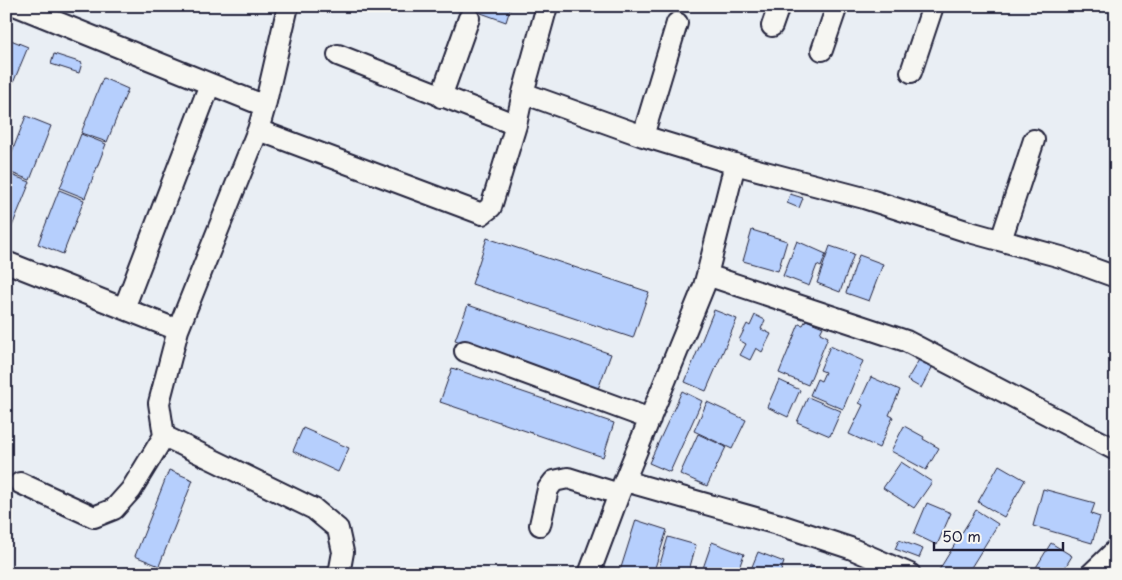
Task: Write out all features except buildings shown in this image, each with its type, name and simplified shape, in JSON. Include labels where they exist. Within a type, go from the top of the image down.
[{"type":"street","points":[[20,484],[94,517],[114,510],[131,490],[164,436],[159,403],[178,330],[258,130],[288,6]]},
{"type":"street","points":[[258,130],[482,214],[492,207],[516,125],[547,6]]},
{"type":"street","points":[[772,26],[778,6]]},
{"type":"street","points":[[822,50],[838,6]]},
{"type":"street","points":[[911,72],[932,6]]},
{"type":"street","points":[[20,7],[265,106]]},
{"type":"street","points":[[441,97],[469,18]]},
{"type":"street","points":[[643,136],[677,23]]},
{"type":"street","points":[[338,55],[516,125]]},
{"type":"street","points":[[123,308],[210,84]]},
{"type":"street","points":[[523,93],[643,136],[735,164],[864,198],[966,231],[1061,257],[1116,276]]},
{"type":"street","points":[[1001,240],[1034,140]]},
{"type":"street","points":[[589,574],[622,487],[704,286],[735,164]]},
{"type":"street","points":[[6,262],[178,330]]},
{"type":"street","points":[[707,274],[906,341],[1116,450]]},
{"type":"street","points":[[465,351],[650,419]]},
{"type":"street","points":[[164,436],[314,509],[338,529],[343,552],[340,574]]},
{"type":"street","points":[[540,525],[548,489],[554,481],[568,478],[622,487],[778,524],[850,548],[910,574]]},
{"type":"street","points":[[1091,574],[1116,550]]}]
